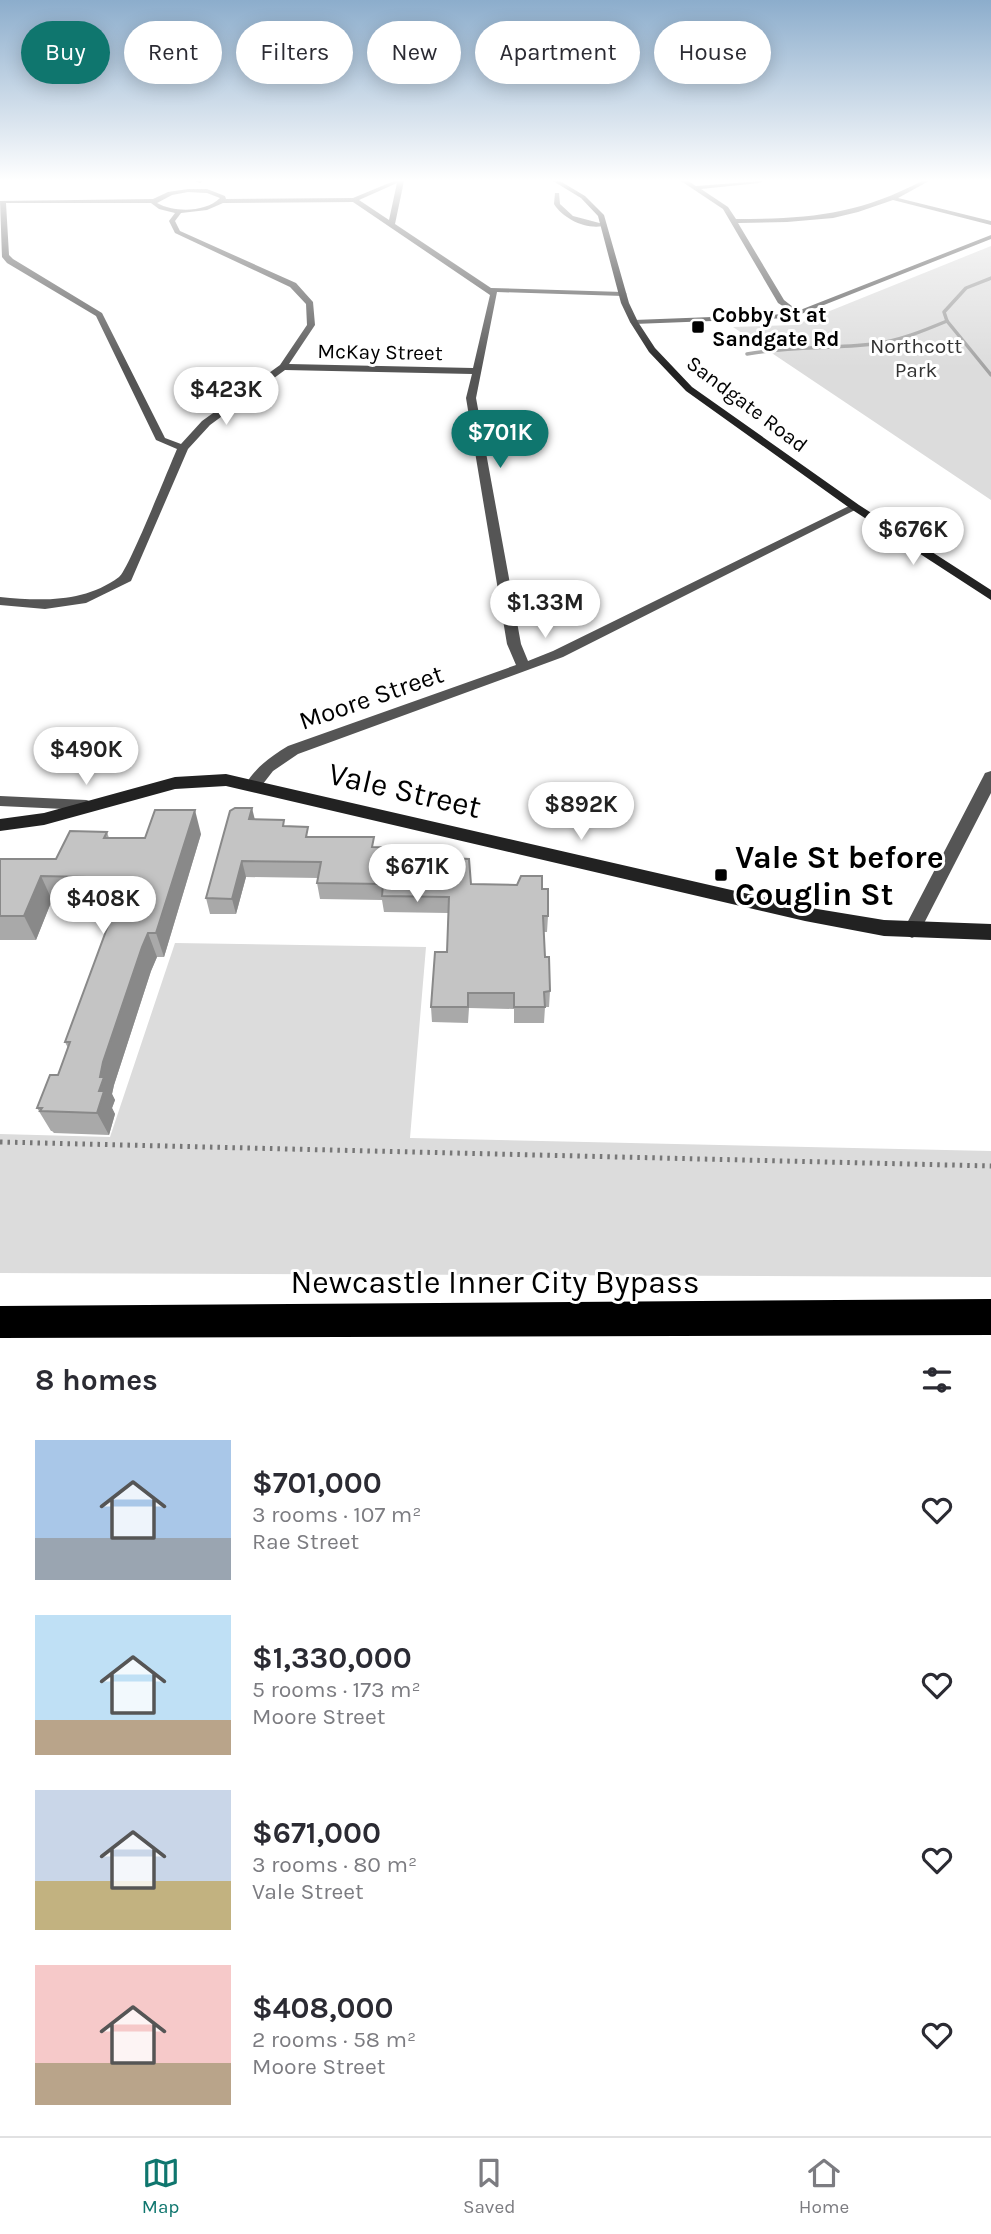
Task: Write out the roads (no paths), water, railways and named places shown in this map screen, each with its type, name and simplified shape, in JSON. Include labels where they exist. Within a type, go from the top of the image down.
[{"type":"highway","name":"Newcastle Inner City Bypass","points":[[0,1325],[991,1317]]},
{"type":"main road","name":"Sandgate Road","points":[[609,243],[634,323],[652,350],[689,389],[855,507],[991,596]]},
{"type":"main road","name":"Vale Street","points":[[91,805],[175,783],[226,780],[858,925],[912,930],[991,932]]},
{"type":"main road","points":[[0,825],[44,819],[91,805]]},
{"type":"street","points":[[4,243],[10,261],[99,315],[161,440],[183,448]]},
{"type":"street","points":[[0,601],[44,605],[86,599],[127,578],[183,448],[206,423],[283,367],[311,325],[310,304],[293,285],[202,243]]},
{"type":"street","points":[[421,243],[492,290],[623,294]]},
{"type":"street","points":[[748,243],[781,302],[798,314]]},
{"type":"street","points":[[634,323],[764,319],[798,314],[975,243]]},
{"type":"street","points":[[0,264],[10,261]]},
{"type":"street","points":[[492,290],[495,299],[471,398],[514,644],[524,667]]},
{"type":"street","name":"McKay Street","points":[[283,367],[477,372]]},
{"type":"street","name":"Moore Street","points":[[253,785],[267,767],[292,750],[558,654],[855,507]]},
{"type":"street","points":[[912,930],[991,777]]},
{"type":"lane","points":[[0,801],[91,805]]},
{"type":"waterway","points":[[947,321],[944,312],[966,288],[991,278],[987,280]]},
{"type":"waterway","points":[[747,354],[883,343],[947,321]]},
{"type":"waterway","points":[[947,321],[991,375]]},
{"type":"place","name":"Cobby St at Sandgate Rd","points":[[698,327]]},
{"type":"place","name":"Vale St before Couglin St","points":[[721,875]]},
{"type":"park label","name":"Northcott Park","points":[[916,358]]}]
